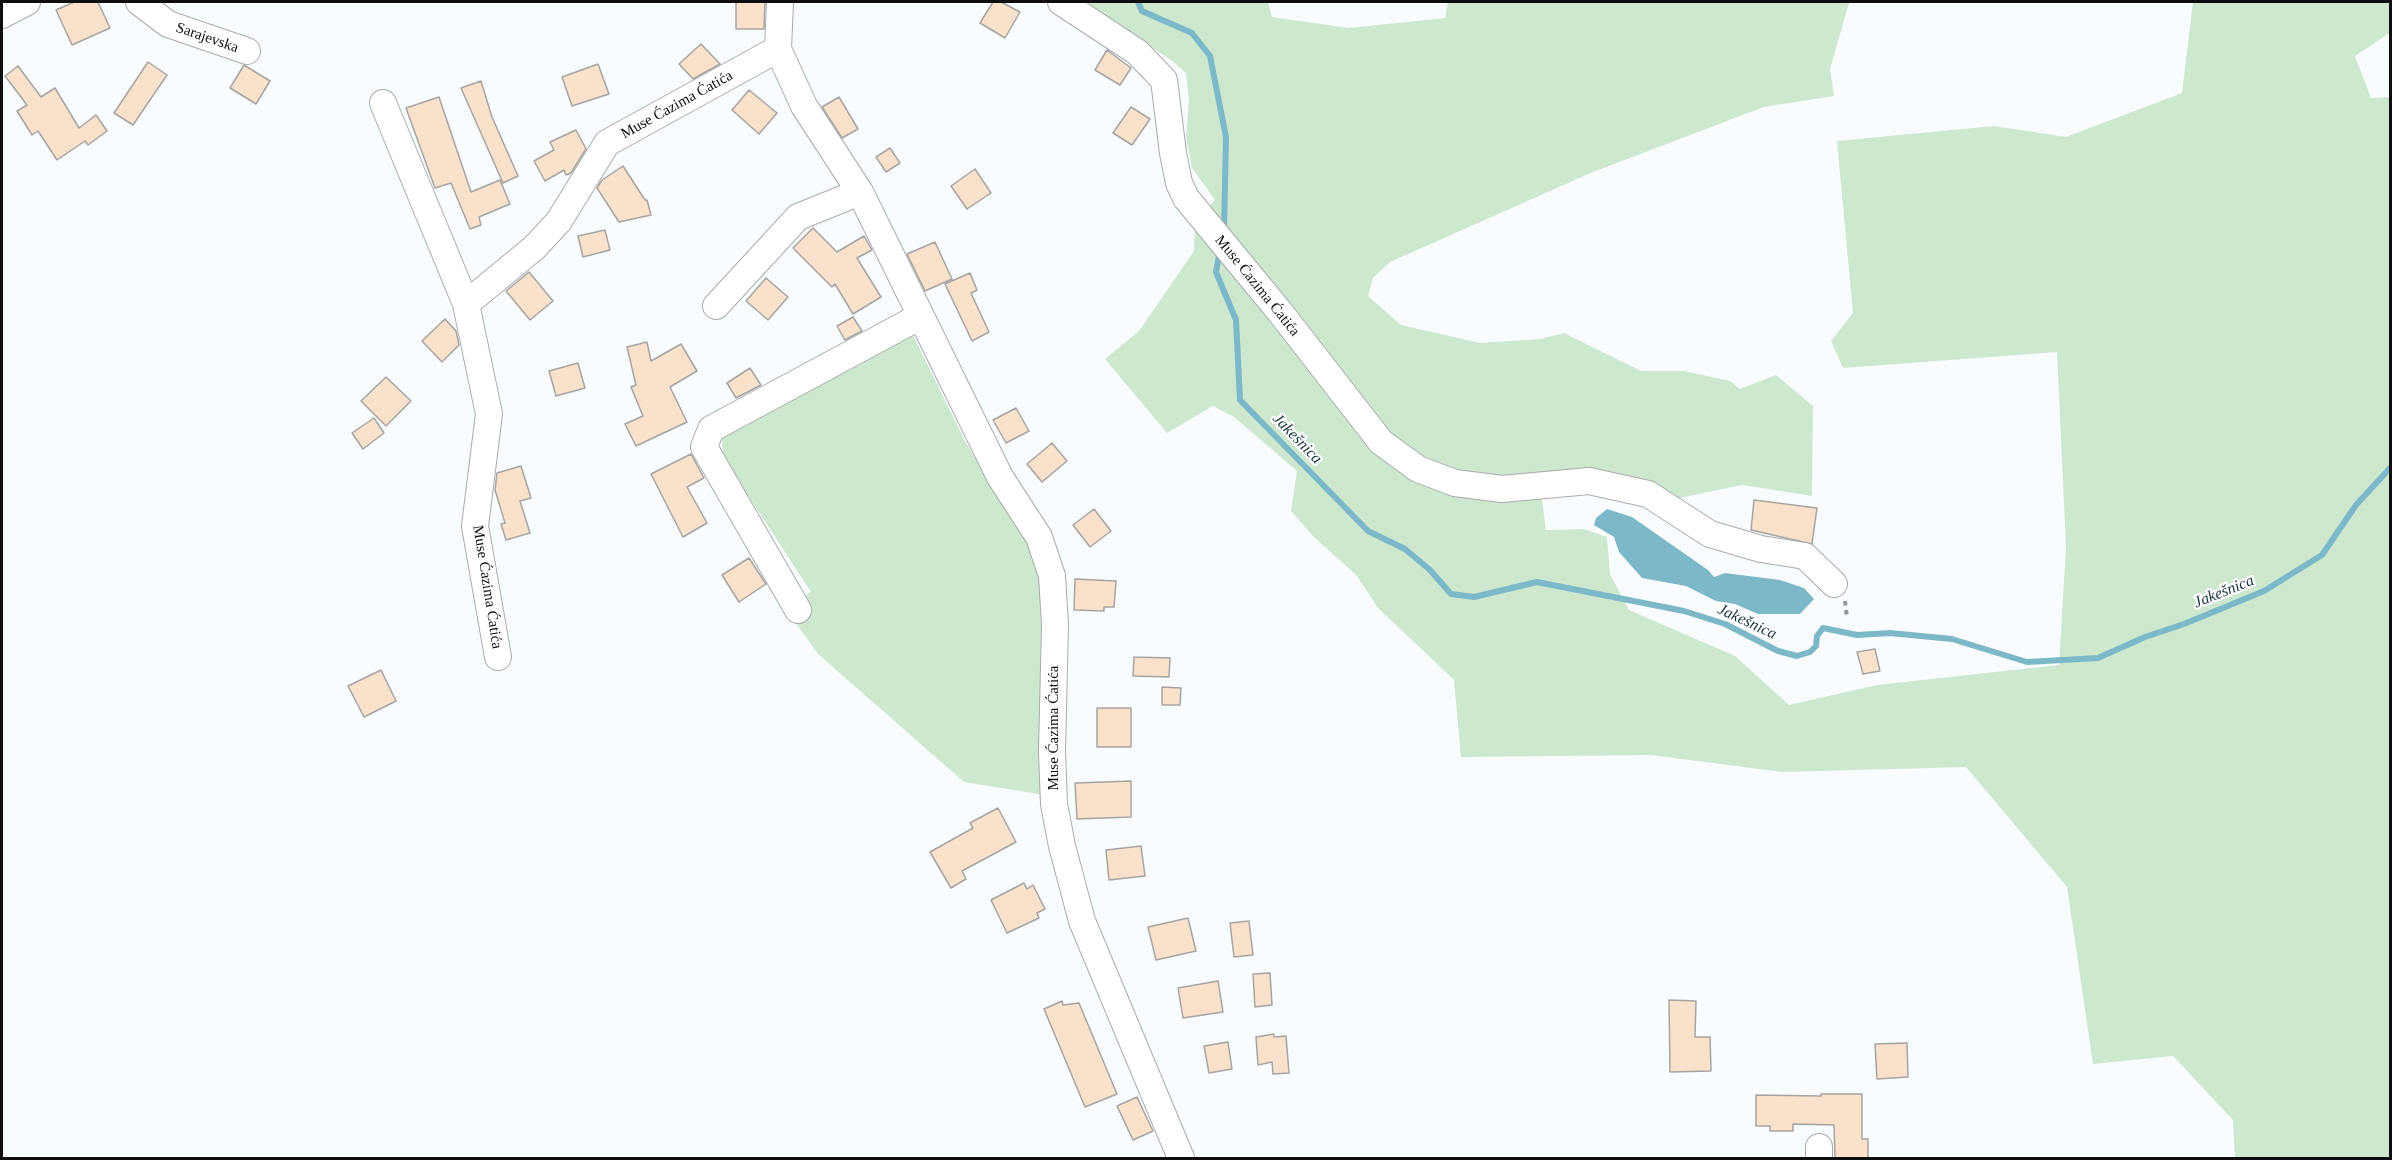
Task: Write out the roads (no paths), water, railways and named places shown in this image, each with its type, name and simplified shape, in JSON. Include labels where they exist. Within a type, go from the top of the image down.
[{"type":"street","points":[[2,15],[27,2]]},
{"type":"street","name":"Sarajevska","points":[[139,2],[168,24],[247,51]]},
{"type":"street","name":"Muse Ćazima Ćatića","points":[[780,2],[778,49],[804,106],[860,192],[919,317],[1000,477],[1039,537],[1052,576],[1055,624],[1052,752],[1054,804],[1062,846],[1082,921],[1181,1158]]},
{"type":"street","name":"Muse Ćazima Ćatića","points":[[1061,2],[1137,52],[1164,80],[1173,153],[1179,183],[1186,198],[1280,312],[1381,442],[1418,469],[1455,483],[1502,489],[1589,481],[1648,494],[1710,534],[1761,549],[1805,556],[1834,584]]},
{"type":"street","name":"Muse Ćazima Ćatića","points":[[466,304],[535,247],[559,221],[607,143],[778,49]]},
{"type":"street","name":"Muse Ćazima Ćatića","points":[[383,103],[466,304],[489,414],[475,526],[498,657]]},
{"type":"street","points":[[716,306],[798,218],[860,192]]},
{"type":"street","points":[[798,610],[704,447],[711,429],[919,317]]},
{"type":"water","points":[[1607,509],[1632,517],[1708,570],[1714,577],[1725,573],[1780,580],[1804,588],[1814,599],[1800,614],[1758,614],[1735,604],[1716,601],[1686,586],[1642,578],[1619,552],[1614,537],[1594,525],[1596,518]]},
{"type":"waterway","name":"Jakešnica","points":[[1138,2],[1142,11],[1192,33],[1210,56],[1226,137],[1224,232]]},
{"type":"waterway","name":"Jakešnica","points":[[1219,255],[1216,272],[1236,320],[1240,400],[1368,531],[1405,549],[1430,570],[1451,594],[1474,597],[1537,582],[1684,611],[1725,624],[1778,651],[1797,656],[1810,652],[1816,646],[1817,636],[1823,628],[1857,635],[1890,633],[1952,639],[2027,662],[2098,658],[2145,637],[2184,624],[2264,591],[2322,555],[2356,505],[2390,468]]}]
